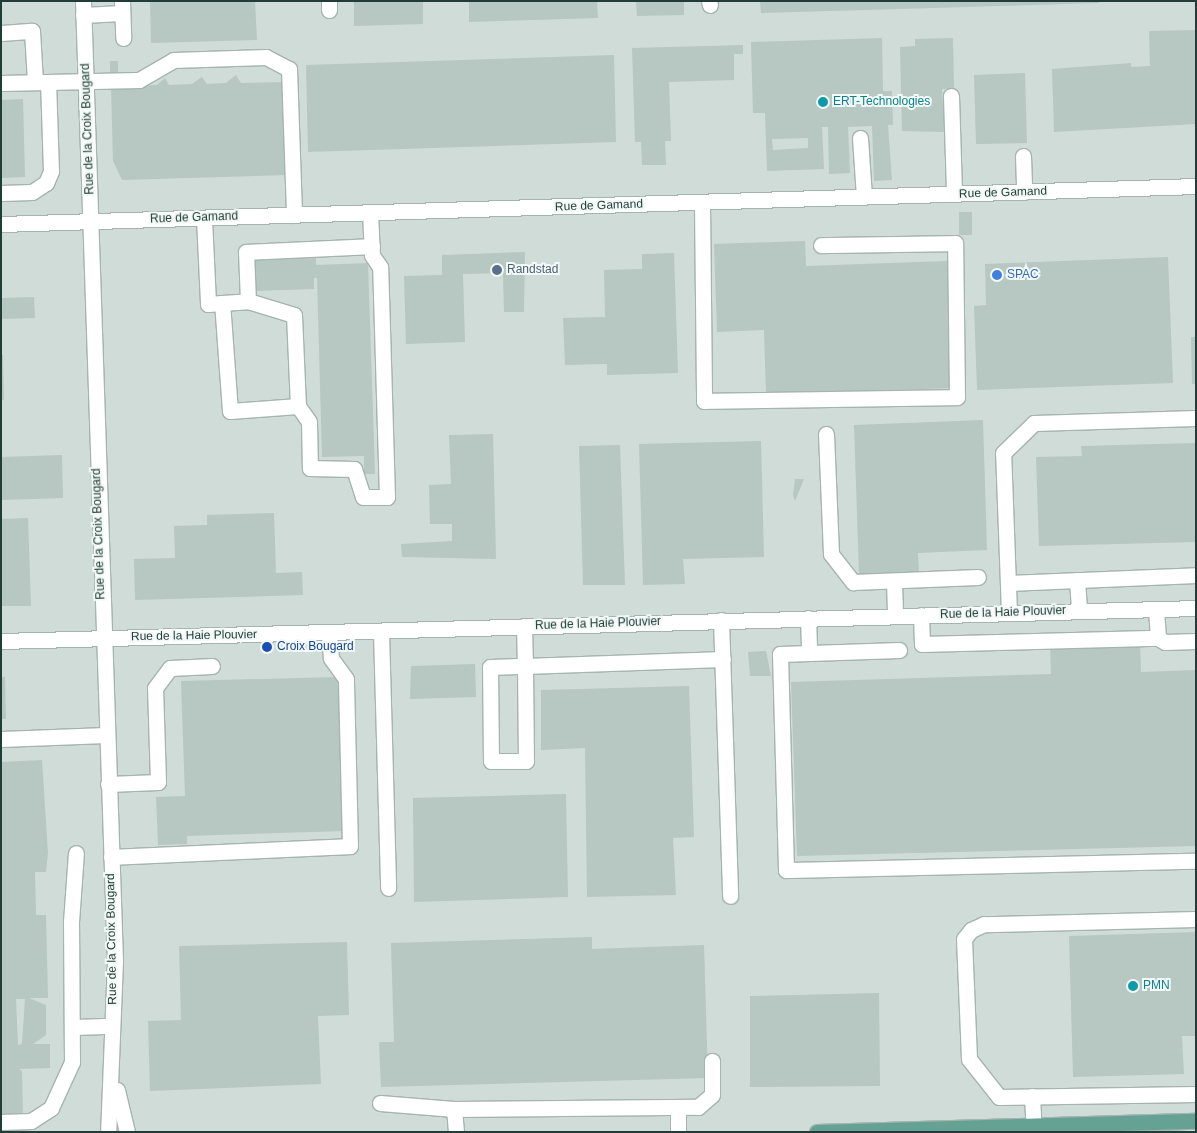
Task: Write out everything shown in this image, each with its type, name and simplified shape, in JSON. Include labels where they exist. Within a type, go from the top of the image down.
[{"type":"main road","points":[[816,1132],[1033,1128],[1196,1120]]},
{"type":"street","points":[[83,8],[122,7],[123,38]]},
{"type":"street","name":"Rue de la Croix Bougard","points":[[83,8],[91,222],[102,639],[115,978],[111,1067]]},
{"type":"street","points":[[1,33],[32,32],[41,82],[51,171],[46,183],[32,192],[1,193]]},
{"type":"street","points":[[1,83],[139,80],[173,60],[266,57],[288,69],[294,215]]},
{"type":"street","points":[[951,96],[954,194]]},
{"type":"street","points":[[860,138],[864,197]]},
{"type":"street","points":[[1023,156],[1024,192]]},
{"type":"street","name":"Rue de Gamand","points":[[1,224],[1196,186]]},
{"type":"street","points":[[702,203],[704,401],[957,397],[955,242],[821,245]]},
{"type":"street","points":[[204,218],[208,304],[248,301],[294,315],[298,406],[309,422],[310,468],[354,469],[363,497],[387,497],[380,267],[372,246],[370,213]]},
{"type":"street","points":[[248,301],[246,252],[372,246]]},
{"type":"street","points":[[222,303],[230,411],[298,406]]},
{"type":"street","points":[[1009,613],[1002,453],[1034,423],[1196,418]]},
{"type":"street","points":[[826,434],[831,554],[853,582],[894,582],[978,577]]},
{"type":"street","points":[[1008,583],[1196,575]]},
{"type":"street","points":[[1077,580],[1078,611]]},
{"type":"street","points":[[894,582],[894,615]]},
{"type":"street","name":"Rue de la Haie Plouvier","points":[[1,642],[894,615],[1196,608]]},
{"type":"street","points":[[1156,609],[1158,638]]},
{"type":"street","points":[[921,615],[922,644],[1158,638],[1165,642],[1196,641]]},
{"type":"street","points":[[808,618],[809,653]]},
{"type":"street","points":[[722,620],[730,896]]},
{"type":"street","points":[[524,626],[525,666],[526,760],[491,761],[490,667],[525,666],[723,659]]},
{"type":"street","points":[[381,632],[388,888]]},
{"type":"street","points":[[111,857],[350,846],[346,679],[332,658],[329,633]]},
{"type":"street","points":[[899,650],[780,654],[786,870],[1196,861]]},
{"type":"street","points":[[108,784],[158,782],[155,688],[170,668],[212,666]]},
{"type":"street","points":[[1,739],[106,735]]},
{"type":"street","points":[[1,1122],[31,1122],[51,1108],[72,1062],[74,1026],[71,922],[76,853]]},
{"type":"street","points":[[1196,919],[984,924],[971,930],[964,939],[969,1059],[999,1097],[1196,1094]]},
{"type":"street","points":[[74,1026],[112,1026]]},
{"type":"street","points":[[380,1103],[454,1109],[678,1109],[707,1103],[712,1095],[712,1061]]},
{"type":"street","points":[[108,1132],[111,1067]]},
{"type":"street","points":[[111,1067],[127,1132]]},
{"type":"street","points":[[1032,1096],[1033,1128]]},
{"type":"street","points":[[454,1109],[456,1132]]},
{"type":"street","points":[[678,1109],[678,1132]]},
{"type":"shaded area","points":[[1,1],[1196,1],[1196,1132],[1,1132]]},
{"type":"building","points":[[150,1],[255,1],[257,40],[151,43]]},
{"type":"building","points":[[354,1],[423,1],[423,24],[354,26]]},
{"type":"building","points":[[469,1],[597,1],[598,18],[469,22]]},
{"type":"building","points":[[636,1],[684,1],[684,15],[637,16]]},
{"type":"building","points":[[760,1],[1099,1],[1099,3],[761,13]]},
{"type":"building","points":[[1196,30],[1196,124],[1054,132],[1052,69],[1131,63],[1131,67],[1150,66],[1149,31]]},
{"type":"building","name":"ERT-Technologies","points":[[882,38],[883,91],[892,91],[893,125],[888,125],[892,180],[874,181],[872,126],[848,127],[850,173],[829,174],[828,127],[822,127],[824,169],[767,171],[765,113],[753,113],[751,42]],"holes":[[[808,138],[808,148],[773,150],[772,139]]]},
{"type":"building","points":[[953,38],[954,89],[942,89],[945,132],[902,131],[900,47],[915,46],[915,39]]},
{"type":"building","points":[[743,45],[743,54],[734,54],[734,80],[669,82],[671,141],[665,141],[666,165],[642,165],[641,142],[635,142],[632,48]]},
{"type":"building","points":[[614,55],[616,142],[308,152],[306,65]]},
{"type":"building","points":[[110,61],[118,61],[118,73],[110,73]]},
{"type":"building","points":[[1025,73],[1027,143],[976,144],[974,75]]},
{"type":"building","points":[[236,75],[241,83],[284,82],[287,175],[122,180],[113,161],[111,87],[157,85],[165,78],[169,85],[192,84],[202,77],[207,84],[226,83]]},
{"type":"building","points":[[23,99],[25,177],[1,178],[1,100]]},
{"type":"building","points":[[959,212],[972,212],[972,235],[959,235]]},
{"type":"building","points":[[805,241],[806,266],[947,261],[951,388],[766,395],[764,330],[717,332],[714,244]]},
{"type":"building","points":[[525,252],[524,312],[504,312],[503,273],[463,274],[465,342],[406,344],[404,276],[442,275],[442,255]]},
{"type":"building","points":[[674,253],[678,373],[607,375],[607,364],[565,365],[563,318],[605,317],[604,270],[642,269],[642,254]]},
{"type":"building","points":[[1168,257],[1173,383],[977,390],[974,306],[986,305],[985,264]]},
{"type":"building","points":[[316,258],[316,265],[368,263],[375,474],[364,474],[364,456],[322,457],[317,278],[314,278],[314,289],[255,291],[254,260]]},
{"type":"building","points":[[34,297],[35,318],[1,319],[1,298]]},
{"type":"building","points":[[1191,337],[1196,337],[1196,384],[1192,384]]},
{"type":"building","points":[[1,355],[3,355],[4,400],[1,400]]},
{"type":"building","points":[[983,420],[987,550],[918,553],[919,573],[859,575],[854,425]]},
{"type":"building","points":[[493,434],[496,559],[402,557],[401,544],[452,541],[452,524],[430,524],[429,485],[451,484],[449,435]]},
{"type":"building","points":[[761,441],[764,557],[683,559],[685,584],[643,585],[639,444]]},
{"type":"building","points":[[1196,443],[1196,542],[1039,546],[1036,457],[1082,456],[1081,446]]},
{"type":"building","points":[[620,445],[625,585],[583,585],[579,446]]},
{"type":"building","points":[[62,455],[63,498],[1,500],[1,457]]},
{"type":"building","points":[[795,479],[804,479],[795,501],[793,495]]},
{"type":"building","points":[[274,513],[276,573],[302,572],[303,595],[135,600],[134,559],[175,558],[174,526],[207,525],[207,515]]},
{"type":"building","points":[[28,518],[31,606],[1,606],[1,519]]},
{"type":"building","points":[[1140,642],[1141,672],[1196,670],[1196,846],[797,856],[791,682],[1051,674],[1050,645]]},
{"type":"building","points":[[766,651],[771,676],[750,676],[748,652]]},
{"type":"building","points":[[475,664],[476,697],[410,699],[411,666]]},
{"type":"building","points":[[1,677],[5,677],[6,719],[1,719]]},
{"type":"building","points":[[339,677],[344,831],[187,836],[187,844],[158,845],[156,797],[185,796],[181,681]]},
{"type":"building","points":[[689,686],[694,837],[673,838],[676,895],[587,897],[585,748],[541,750],[541,690]]},
{"type":"building","points":[[42,760],[48,853],[46,872],[35,872],[36,915],[46,915],[48,998],[29,998],[46,1005],[46,1035],[33,1044],[50,1044],[50,1068],[19,1069],[22,1071],[23,1115],[1,1118],[1,762]],"holes":[[[16,999],[25,999],[22,1044],[18,1045]]]},
{"type":"building","points":[[566,794],[568,897],[414,902],[413,798]]},
{"type":"building","name":"PMN","points":[[1196,932],[1196,1036],[1182,1036],[1184,1074],[1073,1077],[1069,936]]},
{"type":"building","points":[[592,937],[592,949],[704,945],[708,1078],[381,1087],[379,1042],[394,1042],[391,943]]},
{"type":"building","points":[[347,942],[349,1015],[318,1016],[321,1084],[150,1091],[148,1021],[181,1020],[179,946]]},
{"type":"building","points":[[879,993],[880,1086],[750,1087],[750,996]]},
{"type":"place","name":"ERT-Technologies","points":[[823,102]]},
{"type":"place","name":"Randstad","points":[[497,270]]},
{"type":"place","name":"SPAC","points":[[997,275]]},
{"type":"place","name":"Croix Bougard","points":[[267,647]]},
{"type":"place","name":"PMN","points":[[1133,986]]}]
